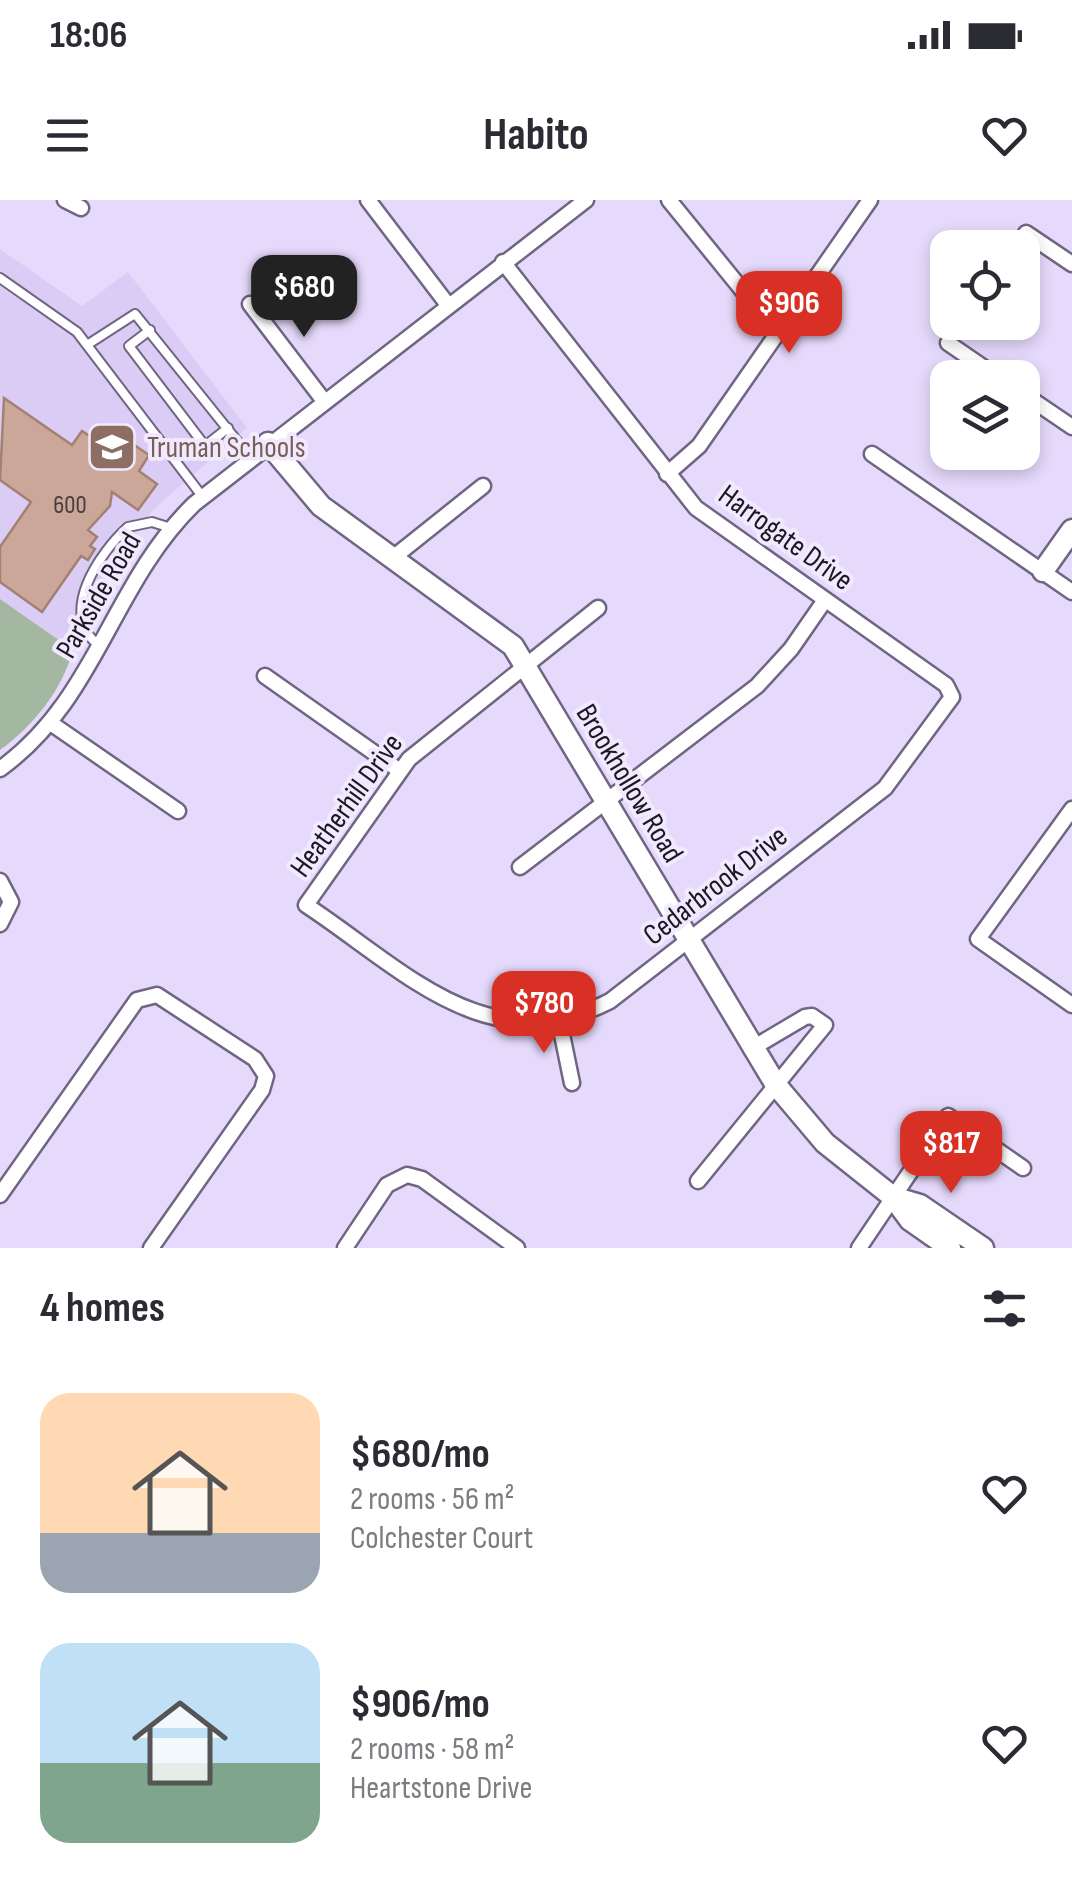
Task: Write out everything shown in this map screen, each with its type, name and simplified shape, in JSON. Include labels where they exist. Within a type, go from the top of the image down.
[{"type":"street","points":[[64,200],[80,208]]},
{"type":"street","points":[[368,200],[448,304]]},
{"type":"street","points":[[669,200],[778,334]]},
{"type":"street","points":[[667,474],[699,446],[870,200]]},
{"type":"street","name":"Parkside Road","points":[[0,769],[52,724],[100,646],[142,566],[170,528],[202,496],[577,202]]},
{"type":"street","points":[[1040,242],[1072,264]]},
{"type":"street","name":"Harrogate Drive","points":[[504,262],[667,474],[713,522],[950,690]]},
{"type":"street","points":[[250,304],[324,401]]},
{"type":"street","points":[[948,343],[973,360]]},
{"type":"street","points":[[1040,406],[1072,427]]},
{"type":"street","name":"Brookhollow Road","points":[[268,444],[312,499],[506,639],[776,1086],[824,1143],[893,1198],[910,1220],[950,1248]]},
{"type":"street","points":[[872,454],[1072,592]]},
{"type":"street","points":[[394,557],[482,486]]},
{"type":"street","points":[[1043,571],[1072,530]]},
{"type":"street","points":[[520,867],[757,686],[791,649],[825,600]]},
{"type":"street","name":"Heatherhill Drive","points":[[306,904],[400,771],[427,742],[598,608]]},
{"type":"street","points":[[265,676],[400,771]]},
{"type":"street","name":"Cedarbrook Drive","points":[[306,904],[472,1014],[500,1022],[560,1020],[610,1001],[885,788],[950,704],[950,690]]},
{"type":"street","points":[[52,724],[178,811]]},
{"type":"street","points":[[1071,808],[978,939],[1072,1005]]},
{"type":"street","points":[[0,881],[11,902],[0,924]]},
{"type":"street","points":[[0,1195],[138,1000],[151,995],[170,1001],[255,1059],[266,1076],[262,1090],[151,1248]]},
{"type":"street","points":[[698,1182],[822,1034],[823,1021],[805,1017],[751,1049]]},
{"type":"street","points":[[560,1020],[572,1083]]},
{"type":"street","points":[[859,1248],[948,1116],[1023,1168]]},
{"type":"street","points":[[345,1248],[387,1185],[402,1176],[422,1179],[517,1248]]},
{"type":"street","name":"Brookhollow Road","points":[[893,1198],[920,1204],[983,1248]]},
{"type":"lane","points":[[0,278],[77,332],[202,496]]},
{"type":"lane","points":[[87,345],[135,314],[250,458]]},
{"type":"lane","points":[[150,330],[129,346],[205,446],[228,428]]},
{"type":"lane","points":[[100,646],[87,632],[80,602],[83,587],[128,527],[152,522],[170,528]]},
{"type":"shaded area","name":"Truman Schools","points":[[0,249],[82,306],[128,272],[247,428],[153,510],[123,553],[73,650],[0,599]]},
{"type":"green space","points":[[0,599],[73,650],[62,679],[45,706],[0,750]]},
{"type":"building","points":[[4,398],[72,445],[82,431],[97,441],[108,427],[149,455],[139,471],[157,484],[138,510],[112,492],[110,506],[88,530],[97,537],[90,546],[95,549],[88,560],[81,556],[42,612],[0,582],[0,547],[31,502],[0,480]]},
{"type":"place","name":"Truman Schools","points":[[112,447]]}]
